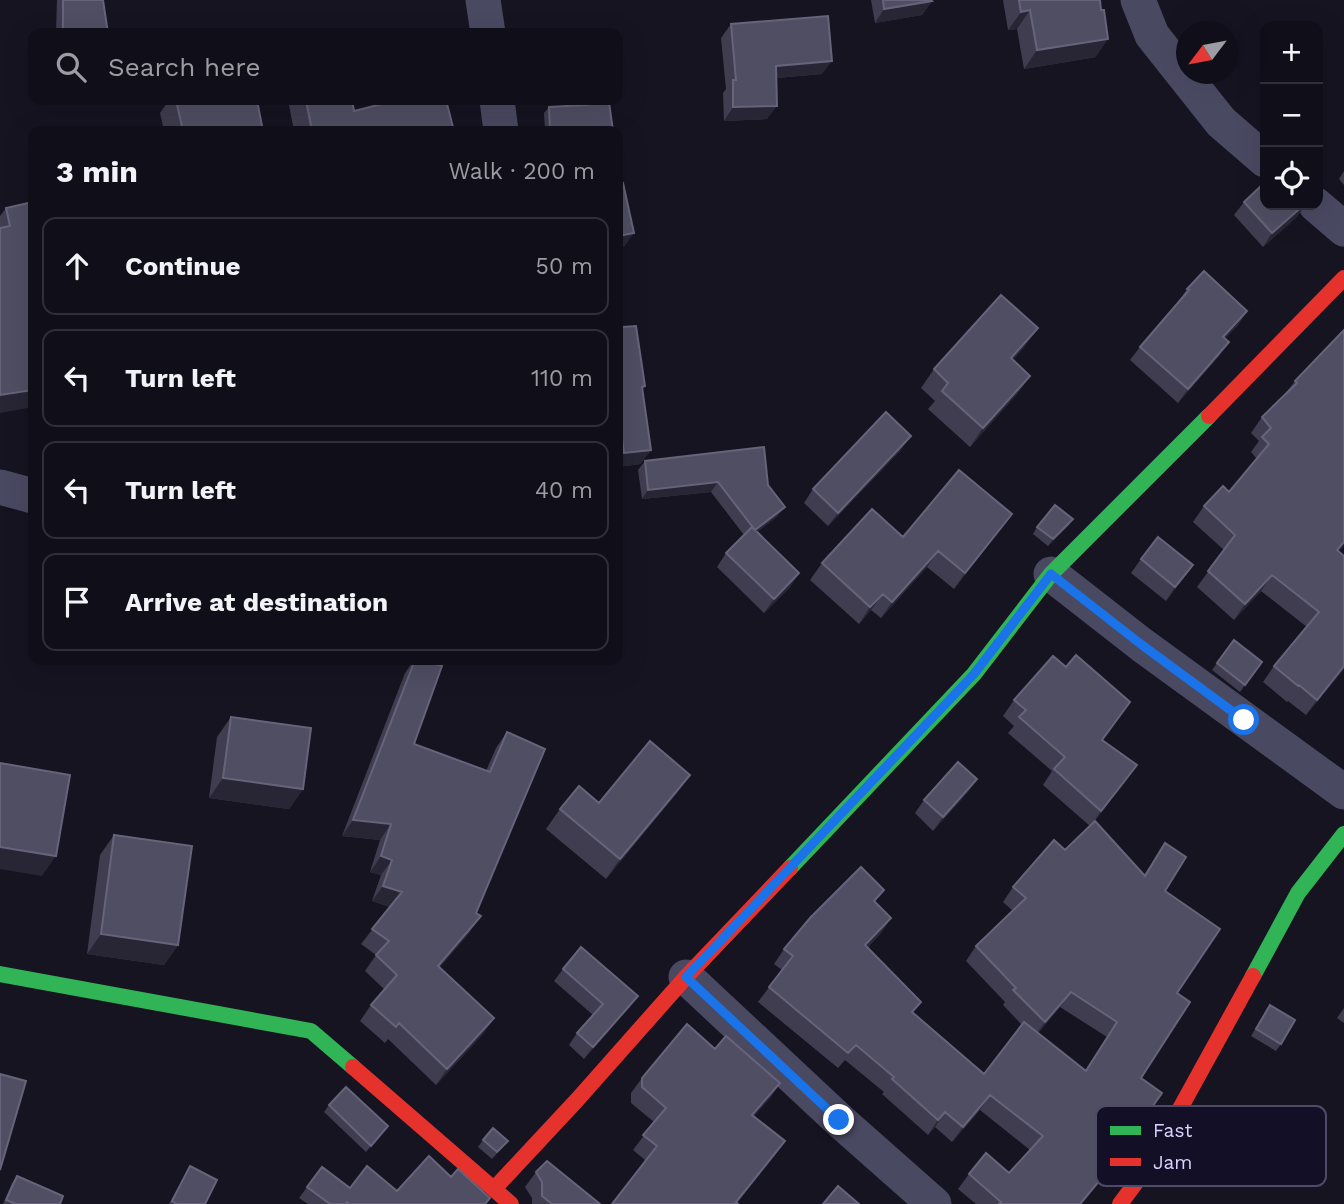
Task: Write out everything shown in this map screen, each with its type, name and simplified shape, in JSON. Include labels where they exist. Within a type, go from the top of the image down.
[{"type":"street","points":[[483,0],[487,28]]},
{"type":"street","points":[[1138,0],[1153,35],[1221,122],[1260,156]]},
{"type":"street","points":[[497,105],[500,126]]},
{"type":"street","points":[[1323,210],[1344,229]]},
{"type":"street","points":[[494,1189],[686,977],[974,674],[1051,574],[1344,278]]},
{"type":"street","points":[[0,487],[28,495]]},
{"type":"street","points":[[1051,574],[1142,645],[1344,792]]},
{"type":"street","points":[[1181,1106],[1298,893],[1344,834]]},
{"type":"street","points":[[0,974],[311,1031],[511,1204]]},
{"type":"street","points":[[686,977],[839,1120],[934,1204]]},
{"type":"street","points":[[1120,1204],[1133,1186]]},
{"type":"building","points":[[63,0],[103,0],[107,28],[63,28]]},
{"type":"building","points":[[883,0],[931,0],[932,1],[884,9]]},
{"type":"building","points":[[1019,0],[1100,0],[1108,39],[1037,50],[1030,10],[1021,12]]},
{"type":"building","points":[[828,16],[832,61],[776,66],[777,106],[733,107],[733,80],[736,80],[731,24]]},
{"type":"building","points":[[177,105],[258,105],[262,126],[182,126]]},
{"type":"building","points":[[307,105],[353,105],[354,111],[378,105],[447,105],[453,126],[311,126]]},
{"type":"building","points":[[609,105],[612,126],[550,126],[549,107]]},
{"type":"building","points":[[623,183],[634,233],[623,235]]},
{"type":"building","points":[[1260,187],[1260,210],[1298,210],[1272,233],[1244,202]]},
{"type":"building","points":[[28,203],[28,391],[0,395],[0,228],[10,226],[6,208]]},
{"type":"building","points":[[1204,271],[1247,311],[1223,337],[1229,342],[1188,389],[1140,347]]},
{"type":"building","points":[[1001,295],[1038,328],[1011,358],[1030,376],[983,428],[942,391],[948,383],[934,369]]},
{"type":"building","points":[[636,326],[651,450],[624,453],[623,327]]},
{"type":"building","points":[[1344,330],[1344,542],[1337,550],[1344,556],[1344,666],[1317,700],[1274,666],[1319,612],[1272,575],[1245,604],[1208,571],[1235,535],[1204,506],[1223,486],[1229,492],[1269,444],[1262,437],[1271,428],[1262,417],[1297,383],[1295,381]]},
{"type":"building","points":[[886,412],[911,436],[838,513],[813,489]]},
{"type":"building","points":[[764,447],[768,485],[785,507],[755,530],[718,482],[648,490],[645,461]]},
{"type":"building","points":[[959,470],[1012,514],[965,573],[938,551],[892,602],[883,594],[870,607],[822,563],[872,509],[903,537]]},
{"type":"building","points":[[1055,505],[1073,519],[1053,539],[1037,527]]},
{"type":"building","points":[[752,527],[799,573],[774,599],[726,553]]},
{"type":"building","points":[[1158,537],[1193,565],[1175,587],[1141,559]]},
{"type":"building","points":[[1234,640],[1262,662],[1245,685],[1217,663]]},
{"type":"building","points":[[1076,655],[1130,702],[1102,740],[1137,765],[1101,811],[1054,769],[1065,757],[1019,717],[1026,710],[1014,700],[1053,656],[1066,667]]},
{"type":"building","points":[[413,665],[442,666],[414,744],[490,772],[507,732],[545,749],[476,913],[481,916],[438,966],[494,1018],[447,1069],[399,1023],[396,1027],[371,1005],[397,975],[376,955],[389,941],[372,929],[402,892],[383,886],[392,860],[381,856],[391,824],[353,820]]},
{"type":"building","points":[[231,717],[311,728],[303,789],[223,778]]},
{"type":"building","points":[[650,741],[690,775],[620,859],[560,809],[579,786],[599,803]]},
{"type":"building","points":[[958,762],[977,779],[943,817],[924,800]]},
{"type":"building","points":[[0,763],[70,775],[56,856],[0,847]]},
{"type":"building","points":[[1095,821],[1145,876],[1165,843],[1186,857],[1165,891],[1220,929],[1177,993],[1190,1002],[1141,1078],[1162,1093],[1153,1106],[1096,1106],[1096,1185],[1080,1204],[999,1204],[1001,1202],[969,1174],[986,1153],[1009,1173],[1043,1136],[990,1095],[963,1127],[945,1112],[938,1120],[856,1045],[848,1053],[769,987],[793,956],[784,949],[810,918],[861,867],[884,890],[874,901],[891,918],[865,945],[921,1002],[912,1012],[984,1074],[1024,1022],[1086,1071],[1117,1022],[1071,992],[1045,1022],[1013,990],[1016,988],[976,946],[1026,898],[1013,887],[1054,840],[1065,850]]},
{"type":"building","points":[[114,835],[192,846],[178,945],[101,934]]},
{"type":"building","points":[[581,947],[638,996],[593,1047],[577,1033],[603,1004],[563,969]]},
{"type":"building","points":[[1270,1005],[1295,1020],[1281,1044],[1256,1029]]},
{"type":"building","points":[[687,1024],[715,1049],[726,1036],[780,1083],[752,1115],[785,1141],[736,1202],[738,1204],[612,1204],[657,1146],[643,1135],[666,1108],[642,1087],[642,1078]]},
{"type":"building","points":[[0,1074],[26,1081],[0,1170]]},
{"type":"building","points":[[346,1087],[388,1126],[371,1146],[329,1105]]},
{"type":"building","points":[[493,1128],[508,1141],[497,1152],[483,1140]]},
{"type":"building","points":[[429,1156],[451,1177],[458,1169],[490,1198],[485,1204],[330,1204],[307,1187],[322,1167],[350,1188],[367,1166],[397,1191]]},
{"type":"building","points":[[547,1161],[600,1204],[552,1204],[542,1196],[542,1182],[536,1172]]},
{"type":"building","points":[[190,1166],[217,1180],[205,1204],[177,1204],[172,1201]]},
{"type":"building","points":[[17,1176],[63,1196],[60,1204],[16,1204],[6,1200]]},
{"type":"building","points":[[838,1186],[859,1204],[823,1204]]},
{"type":"traffic: fast","points":[[790,868],[974,674],[1051,574],[1209,416]]},
{"type":"traffic: fast","points":[[1253,976],[1298,893],[1344,834]]},
{"type":"traffic: fast","points":[[0,974],[311,1031],[353,1067]]},
{"type":"traffic: jam","points":[[1209,416],[1344,278]]},
{"type":"traffic: jam","points":[[494,1189],[686,977],[790,868]]},
{"type":"traffic: jam","points":[[1181,1106],[1253,976]]},
{"type":"traffic: jam","points":[[353,1067],[511,1204]]},
{"type":"traffic: jam","points":[[1120,1204],[1133,1186]]},
{"type":"route","points":[[839,1120],[686,977],[974,674],[1051,574],[1244,720]]}]
